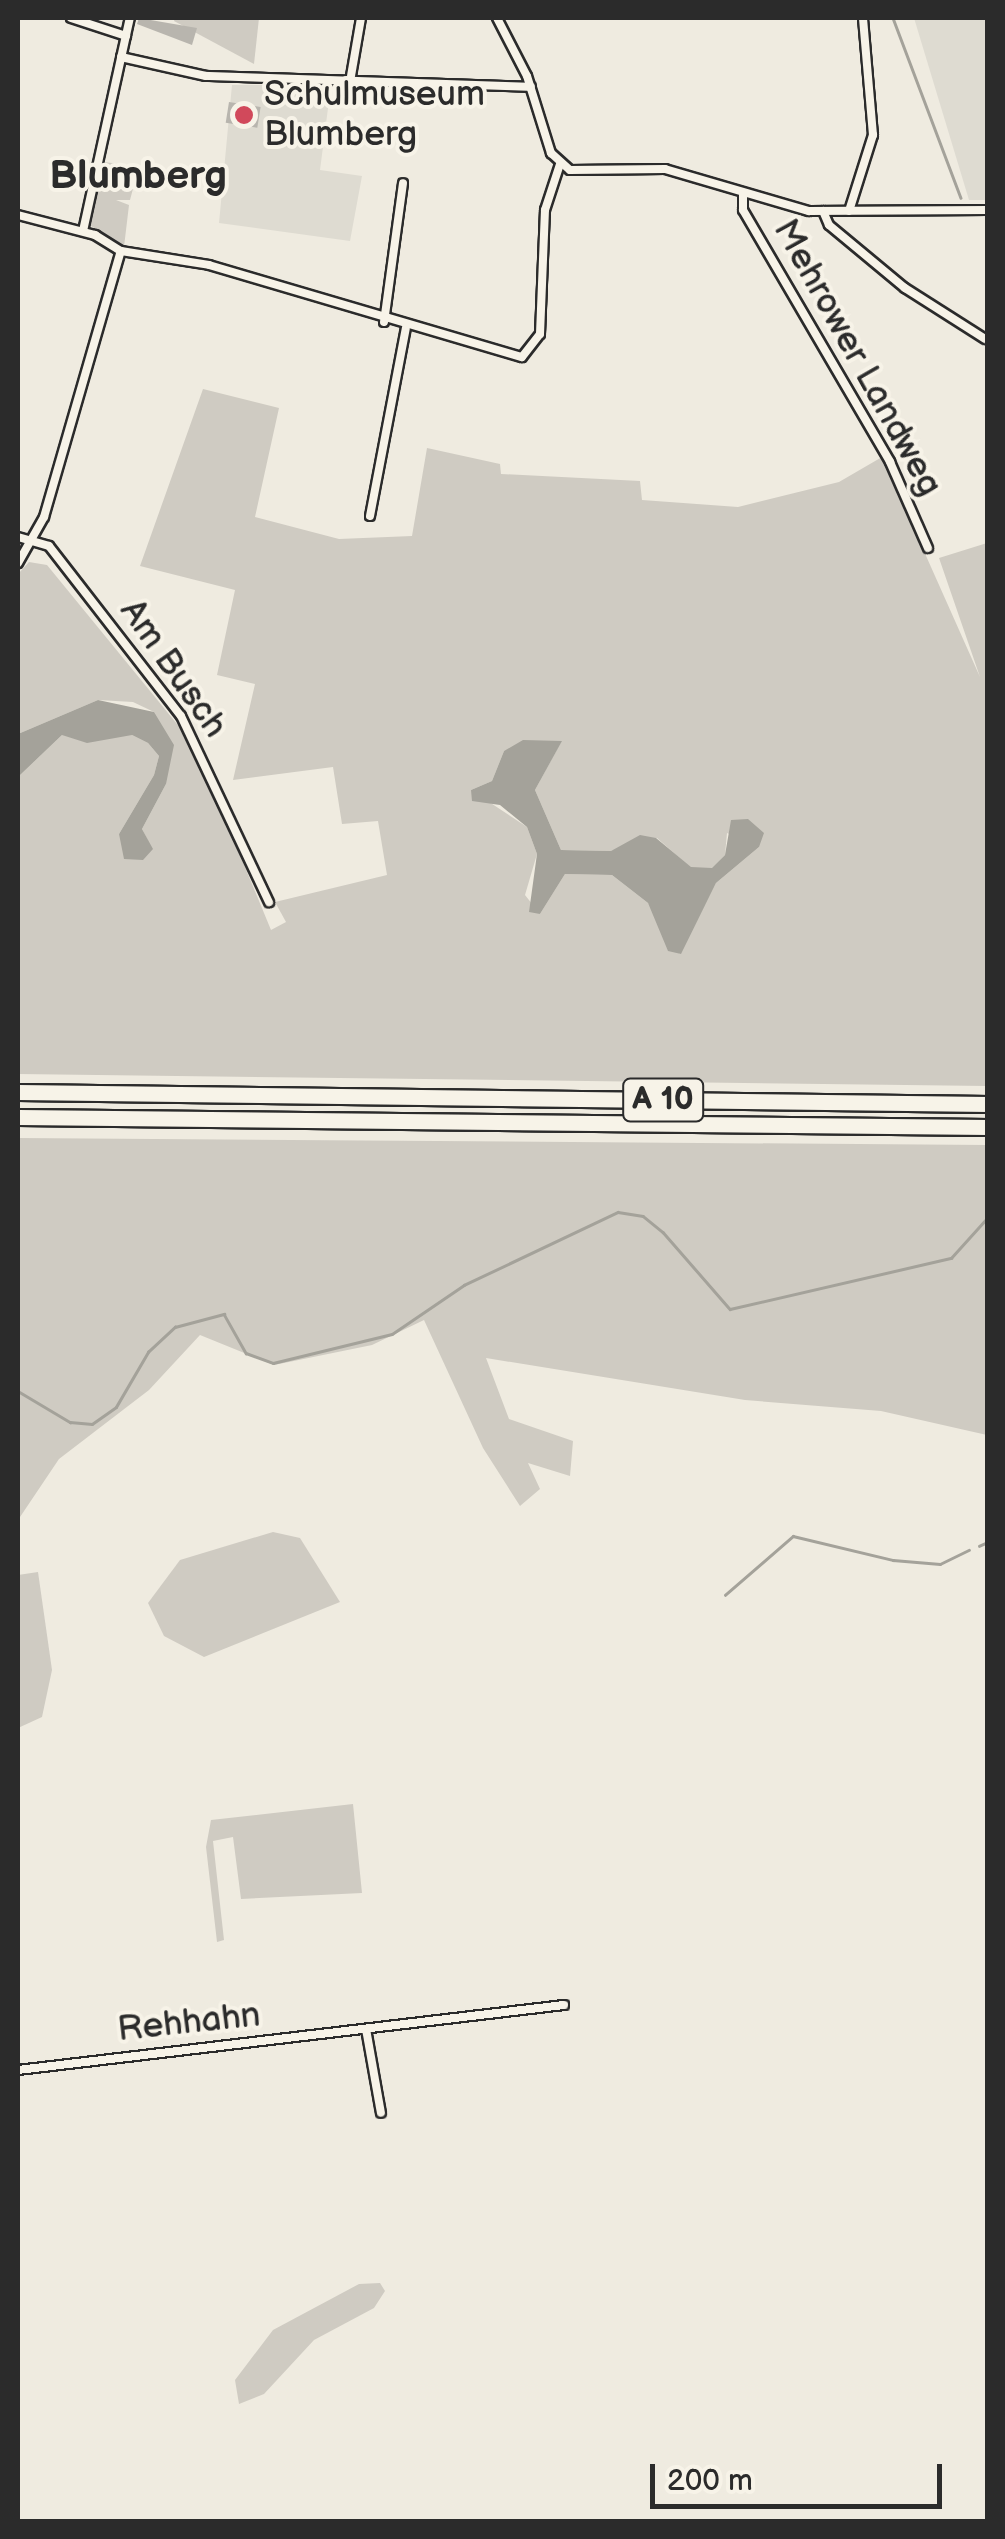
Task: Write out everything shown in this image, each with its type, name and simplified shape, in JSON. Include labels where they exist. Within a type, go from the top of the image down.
[{"type":"highway","name":"A 10","points":[[18,1092],[988,1104]]},
{"type":"highway","name":"A 10","points":[[18,1117],[988,1127]]},
{"type":"street","points":[[71,18],[126,36]]},
{"type":"street","points":[[83,231],[130,18]]},
{"type":"street","points":[[350,76],[361,18]]},
{"type":"street","points":[[18,215],[83,231],[121,251],[209,266],[510,357],[531,352],[544,302],[547,197],[560,164],[531,87],[497,18]]},
{"type":"street","points":[[849,211],[873,135],[863,18]]},
{"type":"street","points":[[121,57],[206,76],[350,76],[531,87]]},
{"type":"street","points":[[560,164],[665,169],[743,195],[823,211],[988,210]]},
{"type":"street","points":[[384,322],[403,183]]},
{"type":"street","name":"Mehrower Landweg","points":[[743,195],[743,210],[890,462],[928,548]]},
{"type":"street","points":[[823,211],[829,226],[905,288],[985,339]]},
{"type":"street","points":[[18,564],[34,539],[121,251]]},
{"type":"street","points":[[370,516],[406,328]]},
{"type":"street","points":[[18,537],[34,539]]},
{"type":"street","name":"Am Busch","points":[[34,539],[49,546],[181,716],[269,902]]},
{"type":"street","name":"Rehhahn","points":[[18,2070],[564,2005]]},
{"type":"street","points":[[366,2029],[381,2113]]},
{"type":"shaded area","points":[[259,18],[254,64],[174,21]]},
{"type":"shaded area","points":[[914,18],[987,18],[987,200],[969,200]]},
{"type":"shaded area","points":[[232,85],[331,85],[320,170],[362,176],[350,241],[219,223]]},
{"type":"shaded area","points":[[103,162],[139,166],[130,200],[116,200],[129,205],[124,247],[88,224]]},
{"type":"shaded area","points":[[203,389],[279,408],[255,517],[339,539],[412,536],[427,448],[500,464],[501,474],[640,481],[642,500],[738,507],[839,482],[882,457],[980,677],[939,558],[987,543],[987,1086],[18,1074],[18,777],[62,735],[132,735],[148,743],[159,756],[154,775],[119,834],[152,849],[142,829],[166,784],[154,712],[133,702],[98,700],[18,734],[18,574],[29,562],[47,565],[195,746],[271,930],[286,922],[275,902],[387,875],[378,821],[342,824],[333,767],[233,780],[255,684],[217,675],[235,590],[140,566]],"holes":[[[561,742],[535,790],[561,850],[611,851],[657,838],[691,868],[713,868],[725,855],[727,833],[759,847],[716,883],[680,954],[648,903],[612,875],[565,874],[540,914],[525,895],[537,854],[527,827],[471,790],[492,781],[504,751]]]},
{"type":"shaded area","points":[[98,700],[154,712],[174,745],[166,784],[142,829],[153,849],[143,860],[124,859],[119,834],[154,775],[159,756],[148,743],[132,735],[87,743],[62,735],[18,777],[18,734]]},
{"type":"shaded area","points":[[523,740],[562,741],[535,790],[561,850],[611,851],[640,835],[656,838],[691,867],[712,868],[725,855],[731,820],[748,819],[764,833],[759,847],[716,883],[681,954],[668,951],[648,903],[612,875],[565,874],[540,914],[529,912],[537,854],[527,827],[500,805],[472,801],[471,790],[492,781],[504,751]]},
{"type":"shaded area","points":[[18,1138],[987,1145],[987,1435],[881,1411],[745,1400],[486,1358],[509,1419],[573,1441],[570,1476],[528,1463],[540,1489],[520,1506],[483,1448],[424,1320],[372,1345],[274,1365],[200,1335],[149,1390],[59,1459],[18,1520]]},
{"type":"shaded area","points":[[273,1532],[300,1538],[340,1602],[204,1657],[164,1636],[148,1603],[180,1560]]},
{"type":"shaded area","points":[[38,1572],[52,1670],[42,1717],[18,1728],[18,1575]]},
{"type":"shaded area","points":[[353,1804],[362,1893],[241,1899],[233,1837],[213,1841],[224,1940],[217,1942],[206,1847],[211,1820]]},
{"type":"shaded area","points":[[380,2283],[385,2291],[374,2308],[314,2340],[264,2394],[239,2404],[235,2380],[273,2330],[359,2284]]},
{"type":"building","points":[[139,18],[197,28],[192,45],[137,24]]},
{"type":"building","name":"Schulmuseum Blumberg","points":[[229,102],[261,107],[257,128],[226,123]]},
{"type":"waterway","points":[[893,18],[961,198]]},
{"type":"waterway","points":[[18,1391],[70,1422],[92,1424],[116,1407],[148,1352],[175,1327],[224,1314],[246,1353],[273,1363],[392,1334],[464,1285],[618,1212],[643,1216],[663,1232],[730,1309],[951,1258],[988,1217]]},
{"type":"waterway","points":[[725,1595],[793,1536],[893,1560],[940,1564],[969,1550]]},
{"type":"waterway","points":[[979,1546],[988,1542]]},
{"type":"place","name":"Schulmuseum Blumberg","points":[[244,115]]},
{"type":"district","name":"Blumberg","points":[[138,176]]}]
